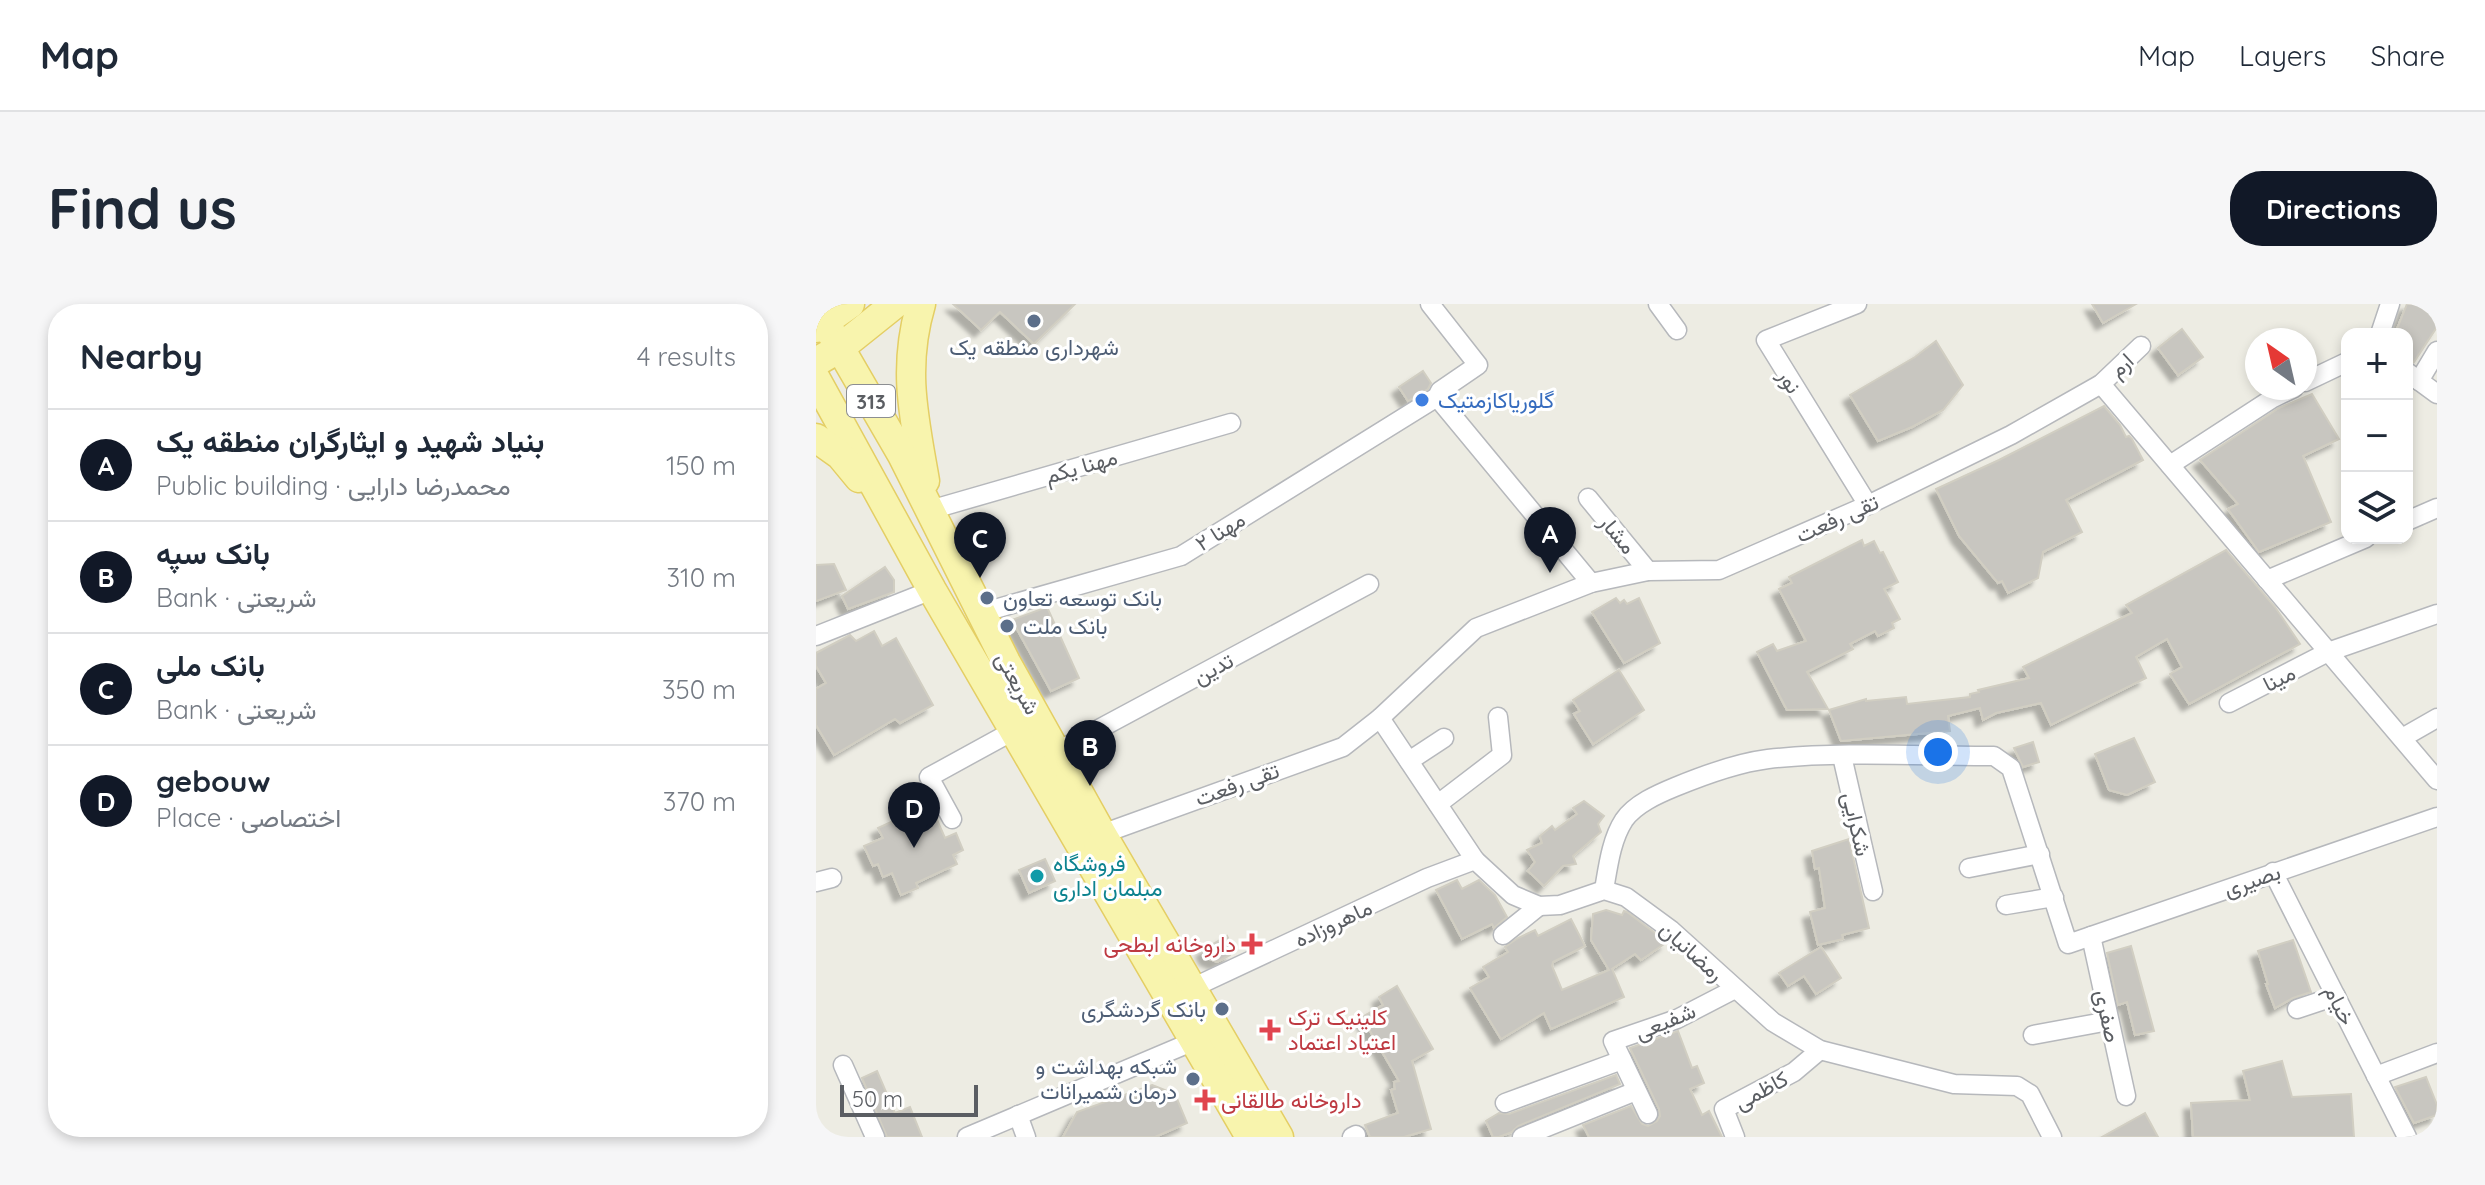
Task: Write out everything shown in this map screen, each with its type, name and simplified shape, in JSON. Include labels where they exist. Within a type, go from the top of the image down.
[{"type":"main road","points":[[820,325],[850,304]]},
{"type":"main road","points":[[828,355],[895,304]]},
{"type":"main road","points":[[921,304],[915,326],[910,380],[930,510]]},
{"type":"main road","name":"شریعتی","points":[[820,325],[828,355],[902,455],[981,613],[1056,752],[1279,1137]]},
{"type":"main road","name":"شریعتی","points":[[816,379],[932,590],[1250,1137]]},
{"type":"main road","points":[[816,438],[840,455],[888,513]]},
{"type":"main road","points":[[868,472],[869,453],[875,442],[889,444],[902,455]]},
{"type":"street","name":"مهنا ۲","points":[[981,613],[1181,556],[1437,397],[1440,391],[1478,365],[1430,304]]},
{"type":"street","points":[[1658,304],[1677,330]]},
{"type":"street","name":"نور","points":[[1857,304],[1766,340],[1868,505]]},
{"type":"street","points":[[2382,328],[2390,304]]},
{"type":"street","name":"ارم","points":[[2101,384],[2141,346]]},
{"type":"street","points":[[2437,351],[2413,377],[2437,394]]},
{"type":"street","points":[[2317,376],[2341,365]]},
{"type":"street","points":[[2101,384],[2437,780]]},
{"type":"street","name":"تقی رفعت","points":[[1102,834],[1343,747],[1380,718],[1476,628],[1591,583],[1648,571],[1719,570],[1868,505],[2011,435],[2101,384]]},
{"type":"street","points":[[1437,397],[1591,583]]},
{"type":"street","points":[[2170,465],[2270,400]]},
{"type":"street","name":"مهنا یکم","points":[[930,510],[1231,423]]},
{"type":"street","name":"مشار","points":[[1588,498],[1648,571]]},
{"type":"street","points":[[2413,518],[2437,508]]},
{"type":"street","points":[[2267,580],[2352,544]]},
{"type":"street","name":"تدین","points":[[1056,752],[1369,584]]},
{"type":"street","points":[[816,636],[932,590]]},
{"type":"street","name":"مینا","points":[[2229,703],[2328,652],[2437,614]]},
{"type":"street","points":[[1438,804],[1502,755],[1498,717]]},
{"type":"street","points":[[1380,718],[1475,860],[1513,895],[1539,906],[1560,905],[1604,890],[1611,852],[1625,819],[1663,792],[1709,773],[1766,759],[1994,756],[2011,768],[2054,897],[2006,905]]},
{"type":"street","points":[[2402,738],[2437,718]]},
{"type":"street","points":[[952,819],[929,777],[1013,731]]},
{"type":"street","points":[[1409,761],[1444,738]]},
{"type":"street","name":"شکرایی","points":[[1842,756],[1873,891]]},
{"type":"street","name":"بصیری","points":[[2054,897],[2068,944],[2437,817]]},
{"type":"street","points":[[1969,868],[2040,854]]},
{"type":"street","name":"ماهروزاده","points":[[1192,988],[1427,878],[1475,860]]},
{"type":"street","name":"خیام","points":[[2273,872],[2407,1137]]},
{"type":"street","name":"رمضانیان","points":[[1604,890],[1626,897],[1671,930],[1773,1022],[1820,1050],[1954,1084],[2017,1086],[2030,1094],[2052,1137]]},
{"type":"street","points":[[1503,935],[1539,906]]},
{"type":"street","name":"صفری","points":[[2091,936],[2126,1096]]},
{"type":"street","name":"شفیعی","points":[[1648,1114],[1613,1041],[1677,1019],[1735,989]]},
{"type":"street","points":[[2297,1009],[2336,996]]},
{"type":"street","points":[[2033,1035],[2109,1021]]},
{"type":"street","points":[[967,1137],[1194,1041]]},
{"type":"street","name":"کاظمی","points":[[1735,1137],[1724,1109],[1794,1072],[1820,1050]]},
{"type":"street","points":[[2376,1076],[2437,1053]]},
{"type":"street","name":"شفیعی","points":[[1505,1103],[1622,1060]]},
{"type":"street","points":[[843,1065],[875,1137]]},
{"type":"street","points":[[1522,1137],[1636,1091]]},
{"type":"street","points":[[1018,1115],[1026,1137]]},
{"type":"building","name":"شهرداری منطقه یک","points":[[953,304],[1075,304],[1034,344],[1000,312],[981,330]]},
{"type":"building","points":[[2092,304],[2136,304],[2103,323]]},
{"type":"building","points":[[2407,304],[2425,304],[2437,314],[2437,327],[2414,362],[2413,328],[2397,328]]},
{"type":"building","points":[[2182,329],[2203,357],[2178,375],[2158,348]]},
{"type":"building","points":[[1936,341],[1963,385],[1943,410],[1878,441],[1850,395]]},
{"type":"building","points":[[1423,371],[1431,383],[1428,389],[1408,401],[1399,387]]},
{"type":"building","points":[[2298,400],[2316,400],[2339,439],[2303,456],[2331,522],[2259,552],[2228,509],[2238,504],[2200,460],[2279,408]]},
{"type":"building","points":[[2104,406],[2126,437],[2132,439],[2143,460],[2066,500],[2082,532],[2043,552],[2038,578],[2008,593],[2002,581],[1998,583],[1959,536],[1936,489]]},
{"type":"building","points":[[1862,540],[1864,546],[1874,541],[1898,582],[1884,589],[1900,619],[1892,623],[1894,628],[1878,636],[1875,631],[1850,644],[1853,649],[1807,672],[1828,709],[1787,710],[1757,652],[1773,644],[1777,651],[1806,641],[1779,589],[1792,583],[1789,577]]},
{"type":"building","points":[[2226,550],[2275,607],[2300,644],[2189,704],[2170,674],[2182,667],[2167,639],[2136,657],[2146,678],[2051,725],[2041,703],[1996,713],[1983,720],[1980,708],[1948,716],[1950,731],[1841,741],[1829,710],[1866,699],[1906,697],[1907,704],[1970,697],[1978,690],[2029,678],[2023,667],[2132,613],[2126,605]]},
{"type":"building","points":[[834,564],[846,590],[816,601],[816,565]]},
{"type":"building","points":[[885,567],[894,580],[894,592],[848,609],[842,596]]},
{"type":"building","points":[[1616,598],[1620,603],[1624,600],[1627,604],[1639,598],[1660,643],[1624,663],[1592,612]]},
{"type":"building","points":[[1047,607],[1079,678],[1051,691],[1012,620]]},
{"type":"building","points":[[874,631],[882,646],[896,638],[933,705],[900,723],[895,719],[834,755],[816,725],[816,689],[826,683],[816,666],[816,653],[850,635],[856,641]]},
{"type":"building","points":[[1619,670],[1644,710],[1593,744],[1574,714],[1580,711],[1573,700]]},
{"type":"building","points":[[2134,738],[2155,782],[2127,795],[2109,790],[2095,754]]},
{"type":"building","points":[[2033,742],[2039,762],[2023,767],[2014,748]]},
{"type":"building","points":[[1584,801],[1604,816],[1598,824],[1601,832],[1573,856],[1576,864],[1563,866],[1544,886],[1528,871],[1535,862],[1527,850],[1542,843],[1540,836],[1552,826],[1555,830],[1577,814],[1573,808]]},
{"type":"building","points":[[930,804],[945,838],[956,833],[963,850],[953,855],[957,864],[916,883],[918,888],[901,895],[892,873],[883,877],[878,864],[873,866],[864,846],[883,838],[878,828]]},
{"type":"building","points":[[1849,839],[1869,928],[1818,945],[1810,912],[1825,908],[1819,868],[1815,869],[1812,851]]},
{"type":"building","name":"فروشگاه مبلمان اداری","points":[[1045,859],[1055,881],[1029,893],[1019,870]]},
{"type":"building","points":[[1457,880],[1462,889],[1479,880],[1495,895],[1507,917],[1494,928],[1492,924],[1462,939],[1436,890]]},
{"type":"building","points":[[1606,910],[1622,915],[1624,911],[1627,912],[1667,942],[1641,960],[1635,954],[1612,969],[1624,997],[1551,1029],[1544,1013],[1501,1039],[1470,988],[1489,977],[1483,967],[1508,952],[1505,947],[1518,938],[1535,930],[1538,936],[1571,919],[1585,946],[1553,962],[1562,990],[1609,970],[1591,940],[1593,914]]},
{"type":"building","points":[[1227,936],[1233,948],[1230,955],[1217,962],[1207,958],[1203,950]]},
{"type":"building","points":[[2293,940],[2311,992],[2275,1008],[2258,951]]},
{"type":"building","points":[[2131,946],[2154,1031],[2135,1035],[2127,1002],[2118,1005],[2107,953]]},
{"type":"building","points":[[1821,947],[1841,978],[1816,994],[1804,976],[1788,986],[1779,973]]},
{"type":"building","points":[[1397,986],[1433,1049],[1412,1061],[1431,1129],[1404,1137],[1370,1137],[1365,1125],[1398,1113],[1391,1090],[1395,1089],[1394,1082],[1399,1081],[1362,1017],[1383,1005],[1379,997]]},
{"type":"building","points":[[1678,1031],[1692,1068],[1697,1066],[1704,1083],[1690,1089],[1702,1115],[1709,1111],[1722,1137],[1589,1137],[1583,1125],[1631,1106],[1642,1124],[1648,1126],[1657,1121],[1659,1109],[1630,1048]]},
{"type":"building","points":[[2282,1061],[2292,1097],[2351,1094],[2354,1137],[2193,1137],[2191,1103],[2250,1100],[2243,1071]]},
{"type":"building","points":[[877,1071],[895,1113],[910,1107],[922,1137],[887,1137],[862,1078]]},
{"type":"building","points":[[1616,1075],[1620,1084],[1518,1126],[1499,1137],[1493,1137],[1486,1121],[1499,1113],[1509,1114]]},
{"type":"building","points":[[2426,1077],[2437,1105],[2437,1115],[2414,1123],[2395,1087]]},
{"type":"building","points":[[1152,1085],[1175,1094],[1187,1123],[1155,1137],[1063,1137],[1077,1112]]},
{"type":"building","points":[[2145,1113],[2158,1137],[2102,1137]]},
{"type":"place","name":"شهرداری منطقه یک","points":[[1034,321]]},
{"type":"place","name":"گلوریاکازمتیک","points":[[1422,400]]},
{"type":"place","name":"بنیاد شهید و ایثارگران منطقه یک","points":[[1550,573]]},
{"type":"place","name":"بانک ملی","points":[[980,578]]},
{"type":"place","name":"بانک توسعه تعاون","points":[[987,598]]},
{"type":"place","name":"بانک ملت","points":[[1007,626]]},
{"type":"place","name":"بانک سپه","points":[[1090,786]]},
{"type":"place","name":"gebouw","points":[[914,848]]},
{"type":"place","name":"فروشگاه مبلمان اداری","points":[[1037,876]]},
{"type":"place","name":"داروخانه ابطحی","points":[[1252,944]]},
{"type":"place","name":"بانک گردشگری","points":[[1222,1009]]},
{"type":"place","name":"کلینیک ترک اعتیاد اعتماد","points":[[1270,1030]]},
{"type":"place","name":"شبکه بهداشت و درمان شمیرانات","points":[[1193,1079]]},
{"type":"place","name":"داروخانه طالقانی","points":[[1205,1100]]}]
